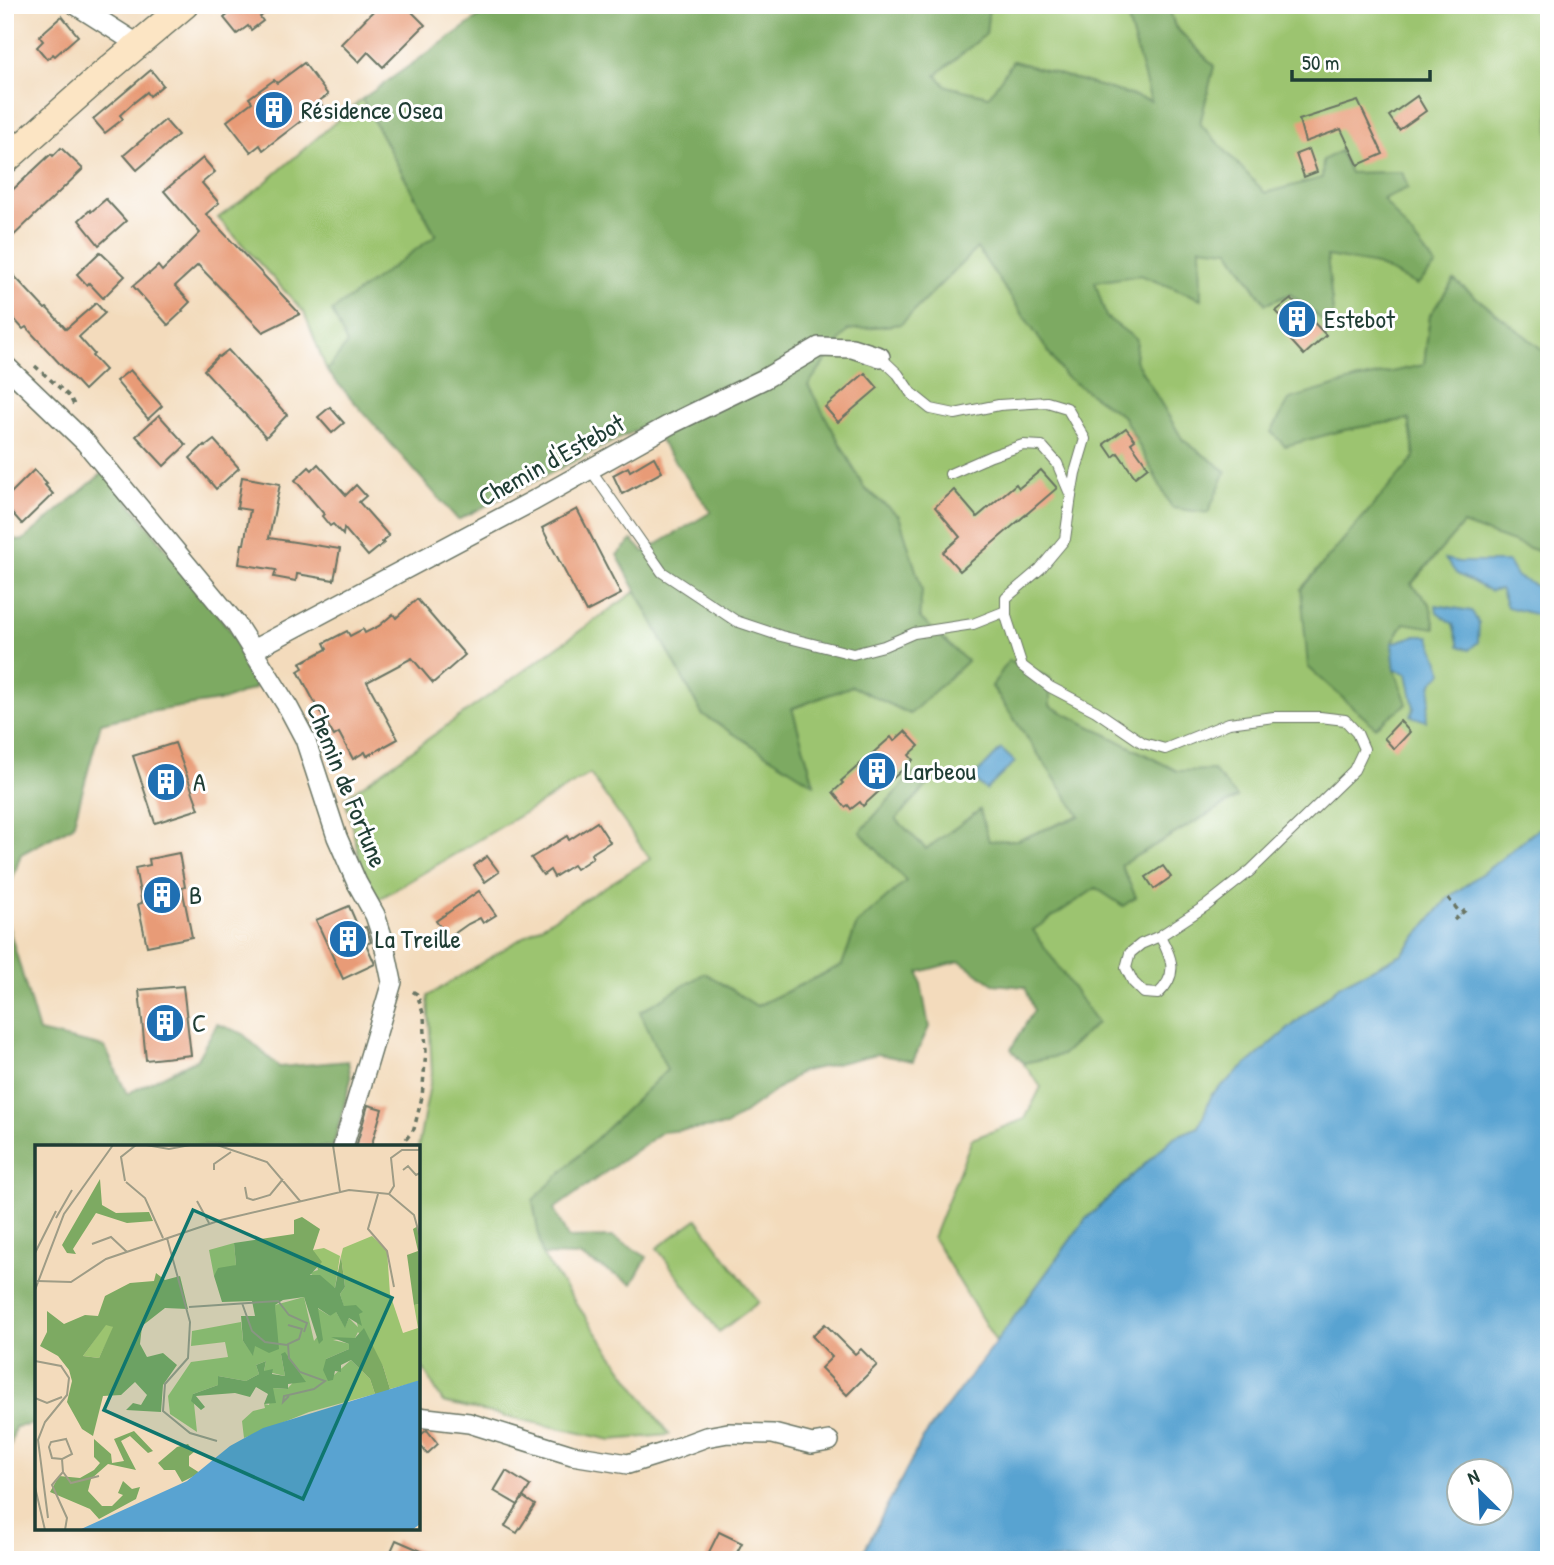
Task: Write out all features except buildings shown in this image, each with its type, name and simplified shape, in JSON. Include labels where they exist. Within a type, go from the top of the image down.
[{"type":"main road","points":[[5,161],[186,5]]},
{"type":"street","points":[[76,5],[139,45]]},
{"type":"street","name":"Chemin d'Estebot","points":[[253,650],[671,424],[764,379],[820,347],[852,348],[880,357]]},
{"type":"street","name":"Chemin de Fortune","points":[[5,365],[85,442],[228,614],[253,650],[305,738],[337,837],[383,939],[392,982],[344,1145]]},
{"type":"street","points":[[420,1417],[469,1423],[572,1455],[628,1464],[706,1437],[728,1433],[774,1434],[811,1444],[829,1441]]},
{"type":"lane","points":[[880,357],[898,374],[911,393],[931,409],[955,414],[999,405],[1047,402],[1067,408],[1085,439],[1075,472],[1065,539],[1040,569],[1006,598],[1006,617],[1022,666],[1051,687],[1096,711],[1143,743],[1164,750],[1228,723],[1274,717],[1345,720],[1357,733],[1364,749],[1354,770],[1305,820],[1250,871],[1207,905],[1130,953],[1126,968],[1133,982],[1144,993],[1158,994],[1167,985],[1171,957],[1160,936]]},
{"type":"lane","points":[[950,474],[1023,445],[1042,446],[1057,463],[1071,496]]},
{"type":"lane","points":[[590,469],[662,572],[736,621],[781,636],[853,654],[884,646],[914,633],[973,624],[1006,611]]},
{"type":"path","points":[[1448,898],[1461,914]]},
{"type":"path","points":[[1454,920],[1469,907]]},
{"type":"path","points":[[392,982],[417,994],[424,1016],[426,1051],[422,1097],[414,1129],[402,1145]]},
{"type":"green space","points":[[496,5],[989,5],[986,34],[936,75],[946,86],[989,96],[1013,61],[1151,101],[1124,5],[1168,5],[1175,27],[1214,66],[1200,124],[1265,193],[1322,178],[1323,160],[1340,151],[1350,173],[1402,172],[1408,188],[1383,199],[1436,266],[1417,285],[1377,265],[1327,256],[1335,333],[1290,294],[1266,304],[1229,250],[1200,247],[1201,299],[1140,275],[1095,282],[1106,317],[1137,340],[1135,360],[1183,440],[1226,471],[1208,513],[1172,508],[1124,417],[1065,376],[977,248],[901,324],[848,330],[808,385],[865,489],[899,516],[922,590],[919,617],[967,661],[910,714],[852,686],[792,708],[814,784],[702,714],[617,555],[632,540],[644,552],[711,512],[648,424],[458,520],[327,371],[347,344],[332,311],[436,235],[362,99]]},
{"type":"green space","points":[[989,5],[1124,5],[1151,101],[1013,61],[989,97],[946,86],[936,75],[986,34]]},
{"type":"green space","points":[[1168,5],[1549,5],[1549,355],[1454,280],[1430,315],[1424,365],[1355,380],[1285,446],[1344,430],[1409,419],[1415,457],[1301,589],[1407,704],[1395,670],[1392,643],[1404,622],[1435,627],[1430,604],[1411,585],[1463,524],[1549,555],[1549,820],[1448,898],[1402,954],[1340,985],[1212,1094],[1199,1127],[1174,1137],[1085,1220],[996,1342],[933,1238],[972,1139],[1025,1119],[1041,1087],[1023,1063],[1062,1055],[1097,1023],[1032,930],[1096,888],[1123,905],[1136,898],[1121,865],[1237,798],[1213,771],[1177,771],[1050,706],[1050,678],[992,687],[1080,815],[1018,840],[988,841],[980,810],[926,849],[896,819],[930,783],[913,773],[860,832],[906,881],[857,924],[842,965],[756,1006],[667,1070],[533,1201],[542,1255],[669,1435],[611,1440],[443,1402],[420,1363],[419,1145],[432,1073],[428,996],[650,859],[590,774],[379,899],[362,869],[345,798],[636,591],[702,714],[814,783],[792,709],[852,686],[910,714],[922,590],[899,516],[865,489],[807,384],[848,330],[901,324],[977,248],[1065,376],[1124,417],[1172,508],[1226,471],[1183,440],[1135,360],[1137,340],[1106,317],[1095,282],[1140,275],[1201,299],[1200,246],[1229,250],[1265,304],[1290,294],[1335,332],[1327,255],[1377,265],[1417,285],[1383,199],[1402,172],[1349,173],[1340,152],[1323,178],[1265,193],[1200,124],[1214,66],[1175,26]]},
{"type":"green space","points":[[362,99],[436,236],[333,311],[347,344],[327,371],[304,312],[218,218],[259,188]]},
{"type":"green space","points":[[1454,280],[1549,355],[1549,555],[1463,524],[1411,584],[1430,604],[1435,628],[1404,623],[1392,643],[1395,670],[1407,704],[1375,727],[1308,667],[1301,589],[1415,457],[1409,419],[1344,430],[1285,446],[1271,432],[1290,399],[1355,380],[1424,365],[1430,315]]},
{"type":"green space","points":[[105,471],[256,663],[255,688],[225,700],[143,713],[101,723],[73,826],[21,854],[5,902],[5,536],[22,541]]},
{"type":"green space","points":[[1009,660],[1050,678],[1050,706],[1177,771],[1213,770],[1237,797],[1121,865],[1136,897],[1123,906],[1096,888],[1033,930],[1097,1023],[1062,1055],[1023,1063],[1011,1049],[1034,1010],[1025,987],[993,984],[960,961],[919,972],[929,1027],[913,1061],[877,1054],[801,1072],[726,1126],[662,1132],[554,1209],[568,1238],[613,1237],[647,1257],[632,1284],[580,1256],[542,1255],[533,1200],[667,1070],[640,1012],[705,973],[757,1006],[842,965],[857,924],[906,881],[860,832],[913,773],[930,782],[896,819],[926,849],[980,810],[989,841],[1018,840],[1080,816],[992,686]]},
{"type":"green space","points":[[5,915],[39,1032],[105,1047],[127,1094],[197,1059],[217,1024],[242,1033],[279,1067],[348,1061],[351,1079],[334,1145],[35,1145],[35,1424],[15,1427],[5,1469]]},
{"type":"green space","points":[[697,1219],[759,1302],[719,1332],[657,1248]]},
{"type":"water","points":[[1445,559],[1459,562],[1508,562],[1517,577],[1543,589],[1541,616],[1507,607],[1500,589],[1490,591],[1457,574]]},
{"type":"water","points":[[1436,605],[1471,611],[1479,623],[1478,642],[1469,650],[1459,646],[1453,624],[1437,612]]},
{"type":"water","points":[[1414,636],[1429,636],[1443,672],[1432,683],[1426,721],[1411,716],[1414,708],[1407,673],[1395,670],[1392,643]]},
{"type":"water","points":[[1001,749],[1015,762],[986,790],[973,778]]},
{"type":"water","points":[[1549,820],[1549,1560],[859,1560],[923,1438],[1085,1220],[1174,1137],[1199,1127],[1212,1094],[1340,985],[1402,954],[1448,898]]},
{"type":"place","name":"Résidence Osea","points":[[274,110]]},
{"type":"place","name":"Estebot","points":[[1297,319]]},
{"type":"place","name":"Larbeou","points":[[877,771]]},
{"type":"place","name":"A","points":[[166,782]]},
{"type":"place","name":"B","points":[[162,895]]},
{"type":"place","name":"La Treille","points":[[348,939]]},
{"type":"place","name":"C","points":[[165,1023]]}]
